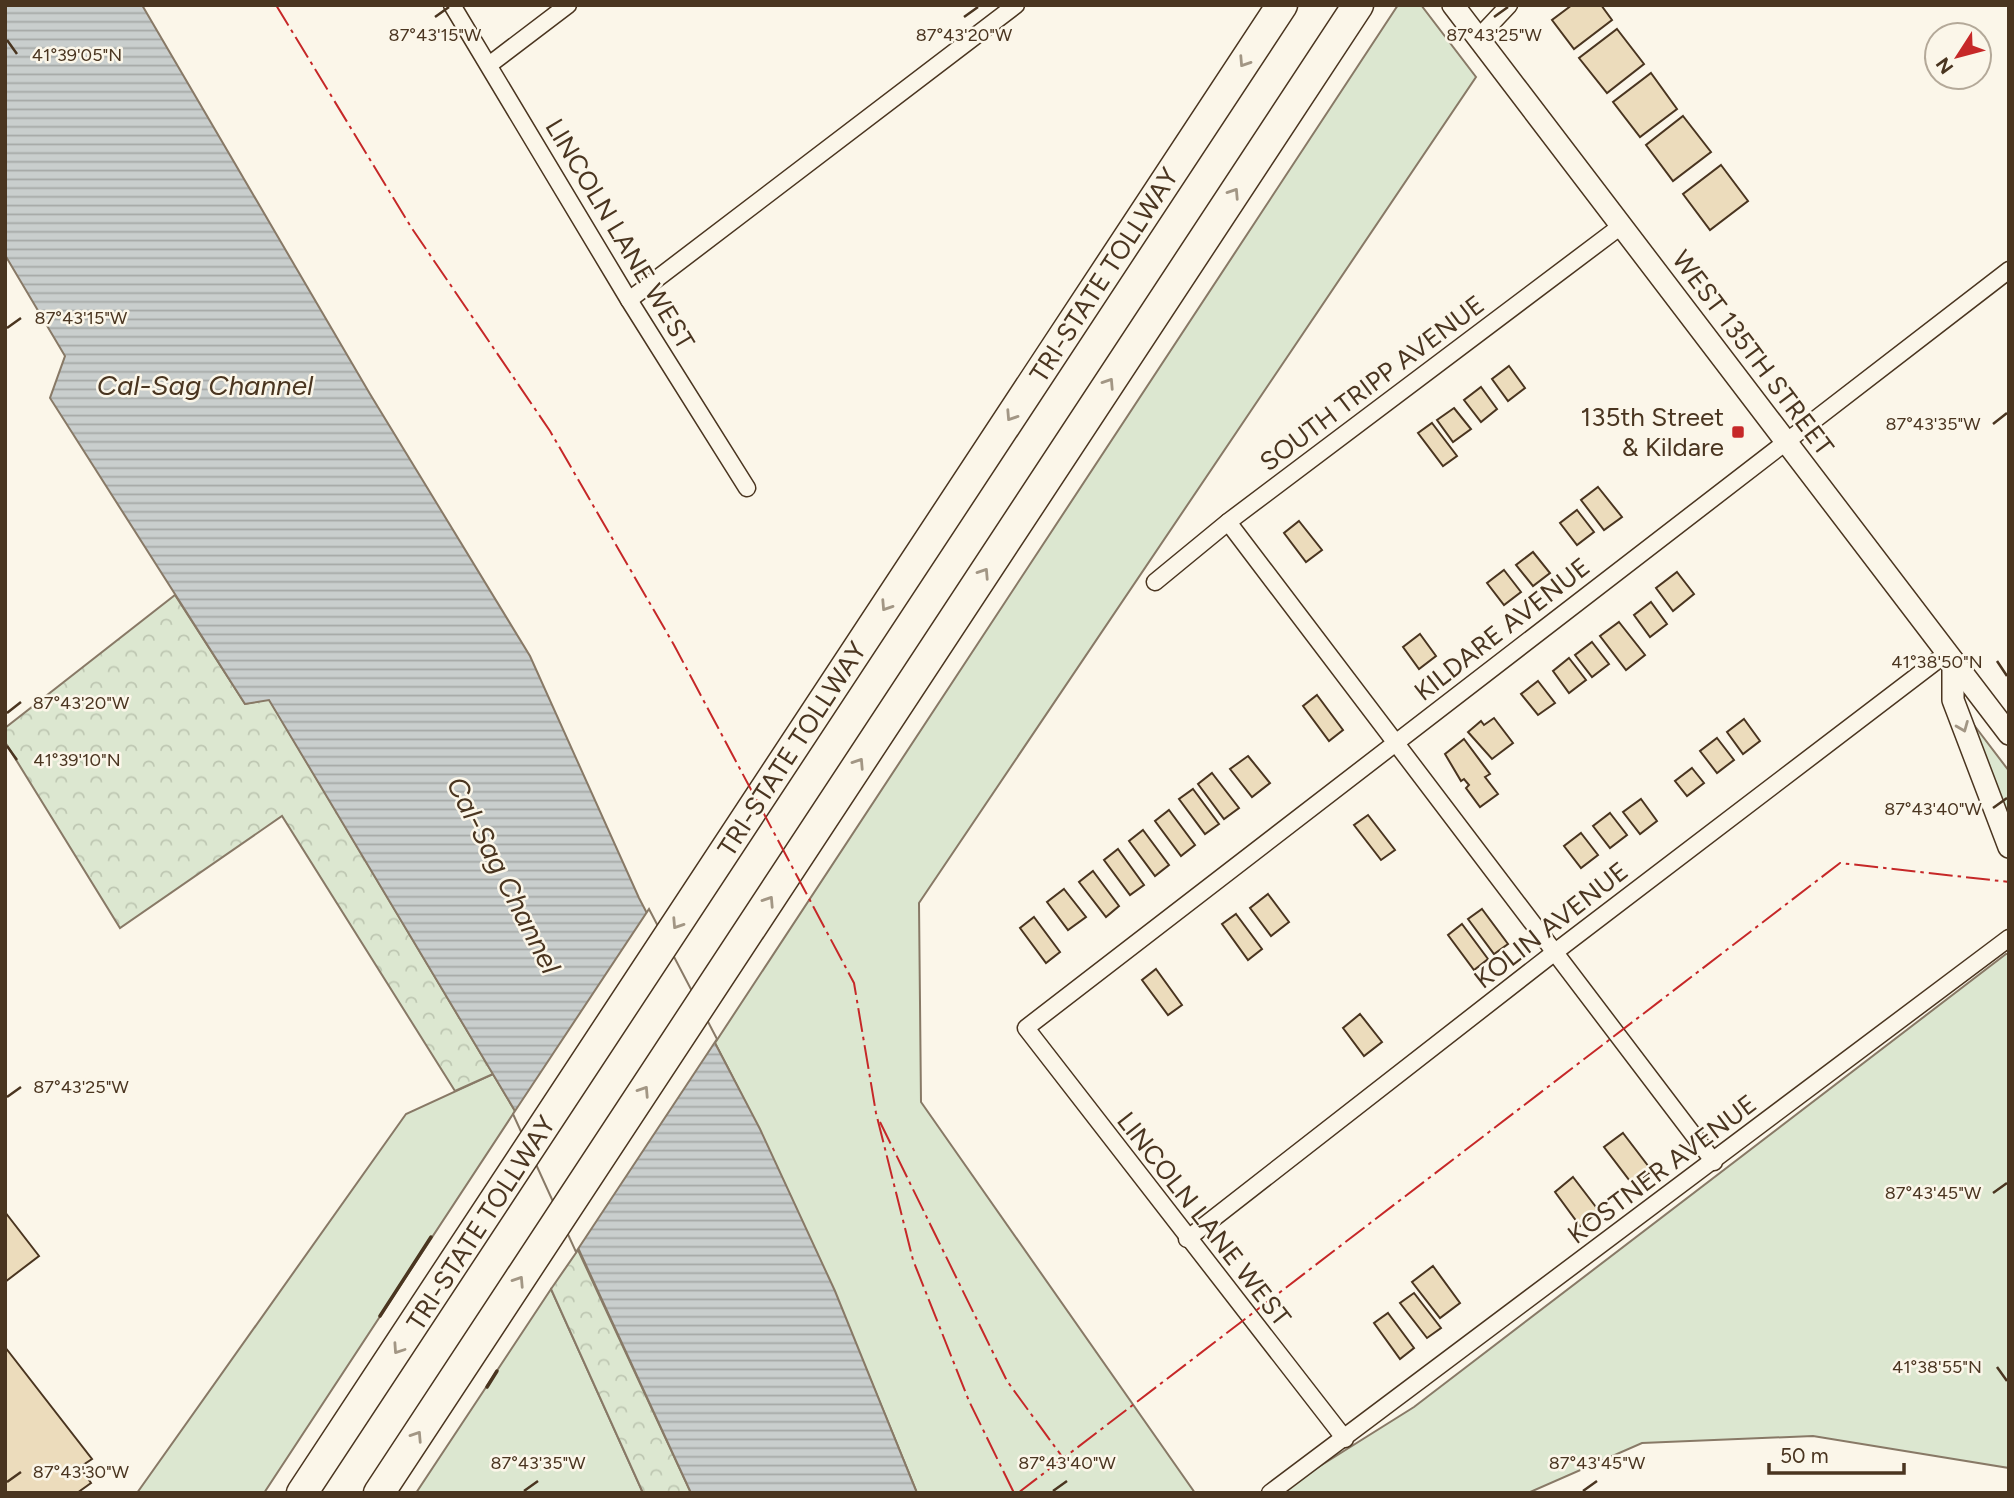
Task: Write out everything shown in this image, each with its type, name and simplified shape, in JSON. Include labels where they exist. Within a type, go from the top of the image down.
[{"type":"highway","name":"TRI-STATE TOLLWAY","points":[[302,1493],[1282,5]]},
{"type":"highway","points":[[379,1493],[1357,5]]},
{"type":"street","name":"LINCOLN LANE WEST","points":[[452,5],[629,300],[747,488]]},
{"type":"street","points":[[489,65],[568,5]]},
{"type":"street","points":[[629,300],[1016,5]]},
{"type":"street","name":"WEST 135TH STREET","points":[[1453,5],[2009,734]]},
{"type":"street","points":[[1478,38],[1509,5]]},
{"type":"street","name":"SOUTH TRIPP AVENUE","points":[[1155,582],[1228,522],[1622,226]]},
{"type":"street","name":"KILDARE AVENUE","points":[[1026,1028],[2009,270]]},
{"type":"street","points":[[1228,522],[1714,1162]]},
{"type":"street","points":[[1950,657],[1953,700],[2009,847]]},
{"type":"street","name":"KOLIN AVENUE","points":[[1187,1239],[1555,952],[1950,657]]},
{"type":"street","name":"KOSTNER AVENUE","points":[[1270,1493],[2009,938]]},
{"type":"street","name":"LINCOLN LANE WEST","points":[[1026,1028],[1187,1239],[1345,1439]]},
{"type":"green space","points":[[1398,5],[1421,5],[1476,77],[919,903],[921,1102],[1195,1493],[917,1493],[822,1265],[715,1043]]},
{"type":"green space","points":[[175,595],[245,704],[269,699],[493,1074],[455,1091],[282,816],[120,928],[5,742],[5,728]]},
{"type":"green space","points":[[1974,725],[2009,771],[2009,823]]},
{"type":"green space","points":[[2009,954],[2009,1468],[1813,1436],[1642,1443],[1528,1493],[1277,1493],[1414,1407]]},
{"type":"green space","points":[[493,1074],[515,1111],[264,1493],[137,1493],[406,1114]]},
{"type":"green space","points":[[578,1250],[691,1493],[643,1493],[551,1289]]},
{"type":"green space","points":[[551,1289],[643,1493],[416,1493]]},
{"type":"water","name":"Cal-Sag Channel","points":[[5,5],[142,5],[370,394],[530,656],[639,898],[760,1129],[835,1291],[917,1493],[691,1493],[515,1111],[269,700],[245,704],[50,398],[65,356],[5,255]]},
{"type":"pier","points":[[649,909],[717,1039],[576,1252],[513,1114]]},
{"type":"building","points":[[1572,5],[1601,5],[1612,20],[1574,49],[1552,20]]},
{"type":"building","points":[[1617,29],[1644,64],[1607,93],[1579,58]]},
{"type":"building","points":[[1651,73],[1677,109],[1640,137],[1613,102]]},
{"type":"building","points":[[1683,116],[1711,152],[1673,181],[1646,145]]},
{"type":"building","points":[[1721,165],[1748,201],[1710,230],[1683,194]]},
{"type":"building","points":[[1509,366],[1525,388],[1508,401],[1492,379]]},
{"type":"building","points":[[1481,387],[1497,409],[1481,422],[1464,400]]},
{"type":"building","points":[[1454,408],[1471,429],[1453,442],[1437,420]]},
{"type":"building","points":[[1432,423],[1457,456],[1443,466],[1418,433]]},
{"type":"building","points":[[1598,487],[1622,517],[1604,530],[1581,500]]},
{"type":"building","points":[[1577,510],[1594,532],[1577,545],[1560,523]]},
{"type":"building","points":[[1299,521],[1322,550],[1306,562],[1284,533]]},
{"type":"building","points":[[1533,552],[1550,573],[1533,586],[1516,565]]},
{"type":"building","points":[[1504,570],[1521,592],[1504,605],[1487,583]]},
{"type":"building","points":[[1677,572],[1694,594],[1673,611],[1656,588]]},
{"type":"building","points":[[1651,602],[1667,624],[1650,637],[1634,615]]},
{"type":"building","points":[[1619,622],[1645,655],[1626,670],[1600,636]]},
{"type":"building","points":[[1420,634],[1436,656],[1419,669],[1403,647]]},
{"type":"building","points":[[1592,642],[1609,664],[1592,677],[1575,655]]},
{"type":"building","points":[[1569,658],[1586,680],[1569,693],[1553,671]]},
{"type":"building","points":[[1538,681],[1555,703],[1538,715],[1521,694]]},
{"type":"building","points":[[1317,695],[1343,730],[1329,741],[1303,706]]},
{"type":"building","points":[[1494,718],[1513,743],[1492,759],[1468,732],[1481,721],[1484,725]]},
{"type":"building","points":[[1744,719],[1760,741],[1743,754],[1727,732]]},
{"type":"building","points":[[1717,738],[1734,760],[1717,773],[1700,751]]},
{"type":"building","points":[[1464,739],[1490,774],[1485,777],[1498,794],[1480,807],[1466,788],[1469,785],[1464,779],[1461,781],[1445,754]]},
{"type":"building","points":[[1248,756],[1270,783],[1252,797],[1230,769]]},
{"type":"building","points":[[1692,768],[1704,783],[1687,796],[1675,781]]},
{"type":"building","points":[[1212,773],[1239,808],[1224,819],[1198,784]]},
{"type":"building","points":[[1193,789],[1219,824],[1205,834],[1179,799]]},
{"type":"building","points":[[1641,799],[1657,821],[1640,834],[1623,812]]},
{"type":"building","points":[[1169,810],[1195,845],[1181,856],[1155,821]]},
{"type":"building","points":[[1610,813],[1627,835],[1610,848],[1593,826]]},
{"type":"building","points":[[1368,815],[1395,850],[1381,860],[1354,825]]},
{"type":"building","points":[[1143,830],[1169,865],[1155,876],[1129,841]]},
{"type":"building","points":[[1581,833],[1598,855],[1581,868],[1564,846]]},
{"type":"building","points":[[1118,849],[1144,885],[1130,895],[1104,860]]},
{"type":"building","points":[[1093,871],[1119,906],[1106,917],[1079,882]]},
{"type":"building","points":[[1064,889],[1086,917],[1068,930],[1047,902]]},
{"type":"building","points":[[1268,894],[1289,922],[1271,936],[1250,908]]},
{"type":"building","points":[[1482,909],[1508,944],[1494,954],[1468,919]]},
{"type":"building","points":[[1236,914],[1262,949],[1248,960],[1222,924]]},
{"type":"building","points":[[1034,917],[1060,952],[1046,963],[1020,928]]},
{"type":"building","points":[[1462,924],[1488,959],[1474,970],[1448,935]]},
{"type":"building","points":[[1156,969],[1182,1005],[1168,1015],[1142,980]]},
{"type":"building","points":[[1360,1014],[1382,1042],[1364,1056],[1343,1028]]},
{"type":"building","points":[[1623,1133],[1652,1171],[1633,1185],[1604,1147]]},
{"type":"building","points":[[1573,1177],[1599,1211],[1580,1226],[1555,1192]]},
{"type":"building","points":[[5,1212],[39,1256],[5,1282]]},
{"type":"building","points":[[1433,1266],[1460,1303],[1440,1318],[1412,1282]]},
{"type":"building","points":[[1414,1293],[1441,1328],[1427,1338],[1400,1303]]},
{"type":"building","points":[[1388,1313],[1414,1348],[1400,1359],[1374,1323]]},
{"type":"building","points":[[5,1347],[92,1459],[80,1467],[91,1483],[77,1493],[5,1493]]},
{"type":"wall","points":[[380,1316],[431,1237]]},
{"type":"wall","points":[[487,1387],[497,1371]]},
{"type":"power","points":[[276,5],[411,227],[550,431],[674,645],[854,983],[876,1113],[913,1260],[969,1401],[1014,1493]]},
{"type":"power","points":[[1018,1493],[1840,863],[2009,882]]},
{"type":"power","points":[[880,1122],[1007,1381],[1066,1462],[1057,1467]]},
{"type":"place","name":"135th Street & Kildare","points":[[1738,432]]}]
